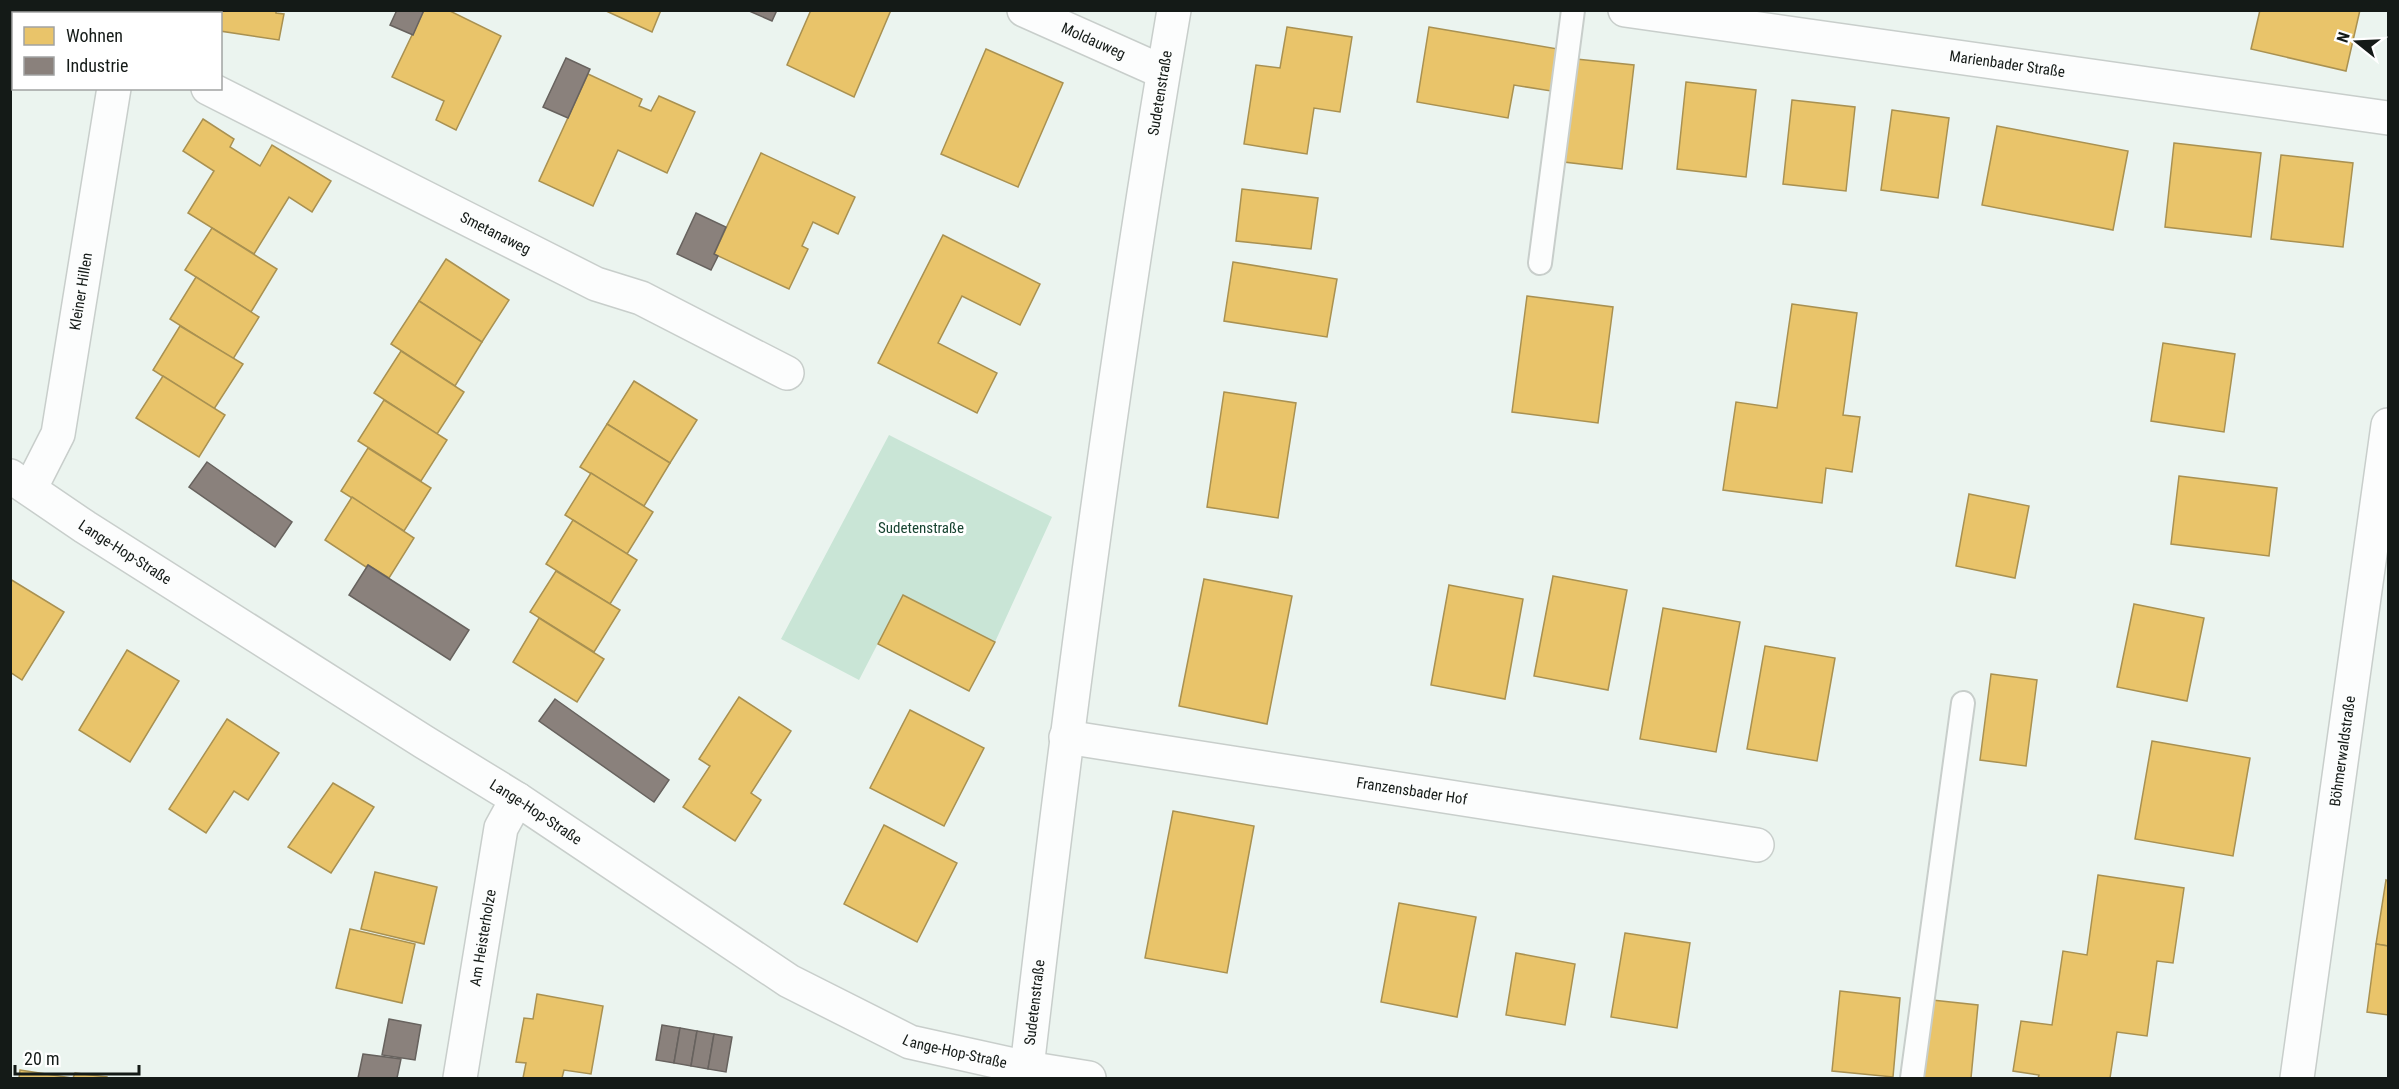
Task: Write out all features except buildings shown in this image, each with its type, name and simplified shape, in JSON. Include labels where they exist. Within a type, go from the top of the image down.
[{"type":"street","name":"Moldauweg","points":[[1024,10],[1163,72]]},
{"type":"street","name":"Sudetenstraße","points":[[1027,1068],[1066,737],[1174,10]]},
{"type":"street","name":"Marienbader Straße","points":[[1625,10],[2388,118]]},
{"type":"street","name":"Kleiner Hillen","points":[[20,483],[58,434],[114,90]]},
{"type":"street","name":"Smetanaweg","points":[[212,90],[596,284],[641,298],[786,373]]},
{"type":"street","name":"Böhmerwaldstraße","points":[[2297,1078],[2386,464],[2388,425]]},
{"type":"street","name":"Lange-Hop-Straße","points":[[20,483],[404,730],[517,799],[789,981],[910,1042],[1027,1068],[1089,1078]]},
{"type":"street","name":"Franzensbader Hof","points":[[1066,737],[1756,845]]},
{"type":"street","name":"Am Heisterholze","points":[[460,1078],[501,828],[517,799]]},
{"type":"lane","points":[[1540,263],[1573,10]]},
{"type":"lane","points":[[1912,1078],[1963,703]]},
{"type":"green space","name":"Sudetenstraße","points":[[889,435],[1052,517],[995,642],[903,595],[859,680],[781,639]]}]
